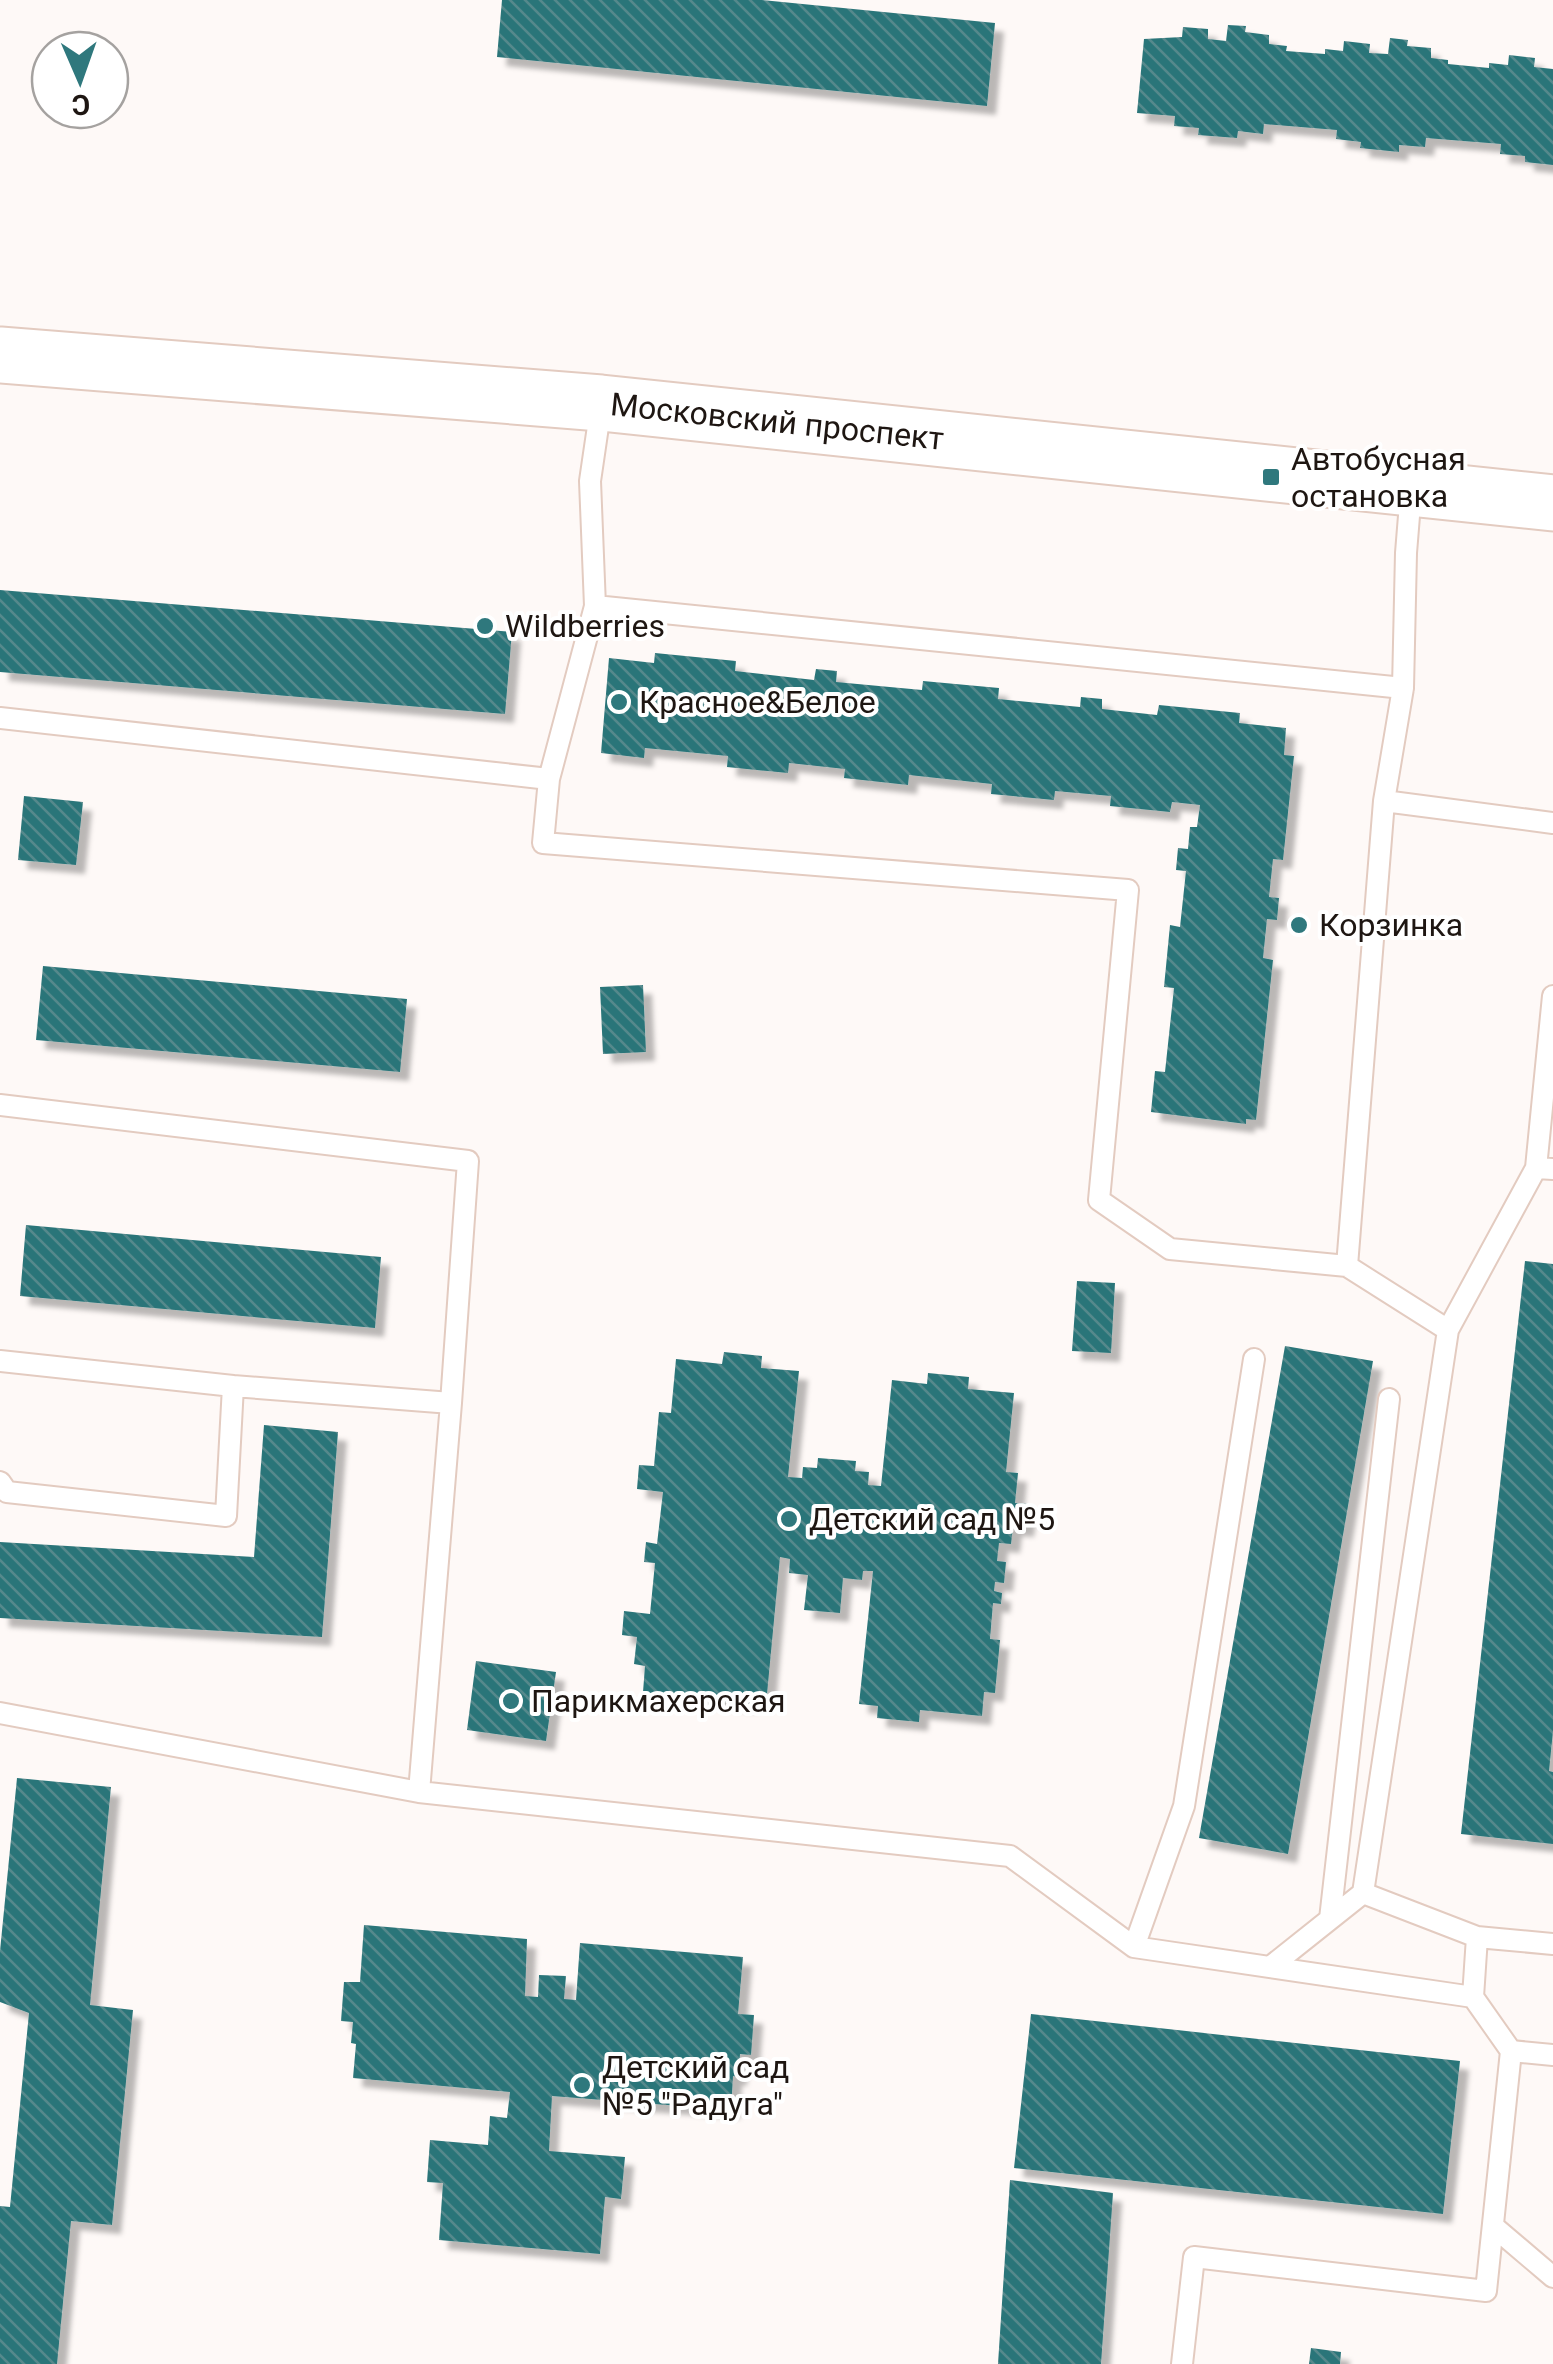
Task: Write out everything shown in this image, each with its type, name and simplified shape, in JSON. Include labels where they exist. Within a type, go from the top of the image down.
[{"type":"main road","name":"Московский проспект","points":[[0,355],[601,403],[1553,503]]},
{"type":"lane","points":[[601,403],[590,481],[595,606],[549,779],[543,843],[1128,890],[1099,1200],[1170,1249],[1346,1266],[1448,1330]]},
{"type":"lane","points":[[1346,1266],[1384,801],[1402,688],[1412,487]]},
{"type":"lane","points":[[595,606],[1402,688]]},
{"type":"lane","points":[[0,718],[549,779]]},
{"type":"lane","points":[[1384,801],[1553,823]]},
{"type":"lane","points":[[1270,1967],[1363,1893],[1448,1330],[1544,1169],[1553,996]]},
{"type":"lane","points":[[0,1105],[468,1161],[419,1792]]},
{"type":"lane","points":[[1134,1947],[1184,1806],[1254,1359]]},
{"type":"lane","points":[[0,1361],[232,1386],[451,1402]]},
{"type":"lane","points":[[0,1482],[7,1492],[226,1516],[232,1386]]},
{"type":"lane","points":[[1330,1919],[1389,1399]]},
{"type":"lane","points":[[0,1713],[419,1792],[1010,1856],[1134,1947],[1473,1996]]},
{"type":"lane","points":[[1363,1893],[1477,1937],[1553,1944]]},
{"type":"lane","points":[[1182,2364],[1194,2257],[1486,2290],[1511,2051],[1473,1996],[1477,1937]]},
{"type":"lane","points":[[1511,2051],[1553,2055]]},
{"type":"lane","points":[[1493,2226],[1553,2277]]},
{"type":"building","points":[[502,0],[762,0],[995,23],[987,106],[497,57]]},
{"type":"building","points":[[1228,25],[1246,26],[1245,32],[1269,35],[1269,44],[1287,46],[1286,51],[1343,51],[1344,41],[1370,44],[1369,53],[1388,54],[1390,38],[1408,40],[1407,46],[1431,48],[1431,58],[1448,60],[1448,64],[1489,68],[1489,63],[1508,65],[1509,55],[1535,58],[1534,67],[1553,69],[1553,165],[1525,162],[1525,156],[1500,154],[1501,144],[1426,138],[1425,147],[1399,145],[1399,152],[1360,148],[1361,142],[1336,139],[1337,130],[1264,124],[1263,134],[1238,131],[1237,138],[1198,135],[1199,128],[1174,126],[1175,116],[1137,113],[1144,39],[1182,37],[1183,27],[1208,29],[1208,39],[1226,41]]},
{"type":"building","points":[[0,590],[512,632],[505,714],[0,672]]},
{"type":"building","points":[[655,653],[736,661],[735,671],[814,680],[816,669],[837,671],[836,682],[922,690],[923,681],[999,688],[998,699],[1080,707],[1081,697],[1102,699],[1102,709],[1157,715],[1159,705],[1240,713],[1239,723],[1286,728],[1284,755],[1294,756],[1283,860],[1273,859],[1269,897],[1279,898],[1277,920],[1267,919],[1263,958],[1273,960],[1256,1120],[1246,1119],[1246,1124],[1151,1112],[1155,1071],[1165,1072],[1174,988],[1164,987],[1170,925],[1180,927],[1186,871],[1176,870],[1178,848],[1188,849],[1190,827],[1197,827],[1200,805],[1172,802],[1170,812],[1110,806],[1111,796],[1055,791],[1054,800],[991,794],[992,784],[909,775],[908,785],[844,778],[845,769],[789,763],[788,773],[727,767],[728,756],[645,748],[644,758],[601,753],[609,658],[654,663]]},
{"type":"building","points":[[24,796],[83,802],[76,865],[18,860]]},
{"type":"building","points":[[43,966],[407,999],[400,1072],[36,1040]]},
{"type":"building","points":[[643,985],[646,1052],[603,1054],[600,987]]},
{"type":"building","points":[[26,1225],[381,1257],[375,1328],[20,1296]]},
{"type":"building","points":[[1525,1261],[1553,1264],[1553,1731],[1549,1771],[1553,1772],[1553,1844],[1461,1834]]},
{"type":"building","points":[[1077,1281],[1115,1283],[1111,1353],[1072,1351]]},
{"type":"building","points":[[1285,1346],[1373,1361],[1288,1854],[1199,1838]]},
{"type":"building","points":[[724,1352],[762,1356],[761,1368],[799,1371],[788,1477],[802,1478],[803,1467],[817,1468],[818,1458],[856,1461],[855,1471],[869,1472],[868,1485],[881,1486],[892,1380],[927,1384],[928,1373],[969,1377],[968,1389],[1014,1393],[1006,1472],[1018,1473],[1015,1503],[1028,1504],[1025,1528],[1013,1527],[1011,1544],[999,1543],[997,1561],[1006,1562],[1004,1583],[995,1582],[994,1591],[1002,1593],[1001,1604],[993,1603],[990,1639],[1000,1640],[995,1693],[984,1692],[982,1716],[920,1710],[919,1722],[877,1718],[878,1706],[859,1704],[873,1571],[863,1571],[862,1580],[843,1578],[840,1613],[804,1610],[808,1575],[789,1573],[790,1559],[780,1557],[767,1694],[749,1693],[748,1704],[643,1692],[645,1666],[634,1664],[637,1637],[622,1635],[624,1611],[650,1614],[655,1563],[644,1562],[646,1542],[657,1544],[663,1492],[637,1489],[639,1465],[654,1466],[659,1412],[671,1413],[676,1359],[722,1364]]},
{"type":"building","points":[[264,1425],[338,1432],[322,1637],[0,1618],[0,1542],[254,1557]]},
{"type":"building","name":"Парикмахерская","points":[[476,1661],[556,1672],[546,1741],[467,1730]]},
{"type":"building","points":[[17,1778],[111,1787],[90,2005],[133,2010],[112,2225],[71,2221],[57,2364],[0,2364],[0,2206],[10,2207],[29,2013],[0,2002],[0,1951]]},
{"type":"building","name":"Детский сад №5 \"Радуга\"","points":[[364,1925],[527,1939],[525,1996],[538,1997],[539,1975],[566,1976],[564,1999],[576,2000],[580,1943],[743,1957],[738,2014],[754,2015],[751,2055],[740,2054],[738,2077],[733,2076],[731,2110],[552,2096],[549,2151],[625,2157],[621,2199],[605,2197],[600,2254],[439,2240],[443,2183],[427,2182],[430,2140],[488,2145],[490,2116],[507,2118],[510,2092],[353,2078],[353,2022],[341,2021],[344,1982],[360,1982]]},
{"type":"building","points":[[1031,2014],[1460,2061],[1443,2214],[1014,2168]]},
{"type":"building","points":[[1010,2180],[1113,2193],[1101,2364],[998,2364]]},
{"type":"building","points":[[1311,2348],[1341,2352],[1340,2364],[1309,2364]]},
{"type":"place","name":"Автобусная остановка","points":[[1271,477]]},
{"type":"place","name":"Wildberries","points":[[485,626]]},
{"type":"place","name":"Красное&Белое","points":[[619,702]]},
{"type":"place","name":"Корзинка","points":[[1299,925]]},
{"type":"place","name":"Детский сад №5","points":[[789,1519]]},
{"type":"place","name":"Парикмахерская","points":[[511,1701]]},
{"type":"place","name":"Детский сад №5 \"Радуга\"","points":[[582,2085]]}]
